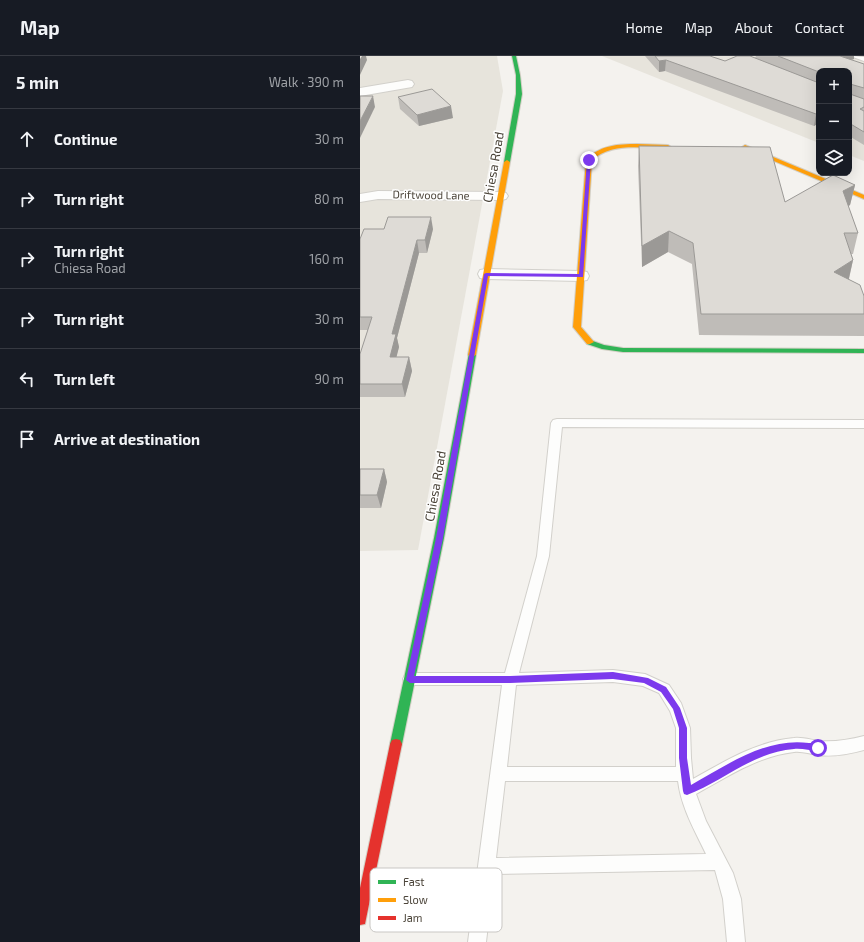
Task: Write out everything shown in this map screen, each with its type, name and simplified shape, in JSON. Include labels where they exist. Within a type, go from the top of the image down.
[{"type":"main road","name":"Chiesa Road","points":[[371,868],[439,538],[500,202],[519,94],[518,75],[514,56]]},
{"type":"main road","points":[[674,147],[612,148],[602,150],[594,154],[589,160],[577,327],[582,336],[601,348],[623,350],[864,351]]},
{"type":"main road","points":[[737,147],[750,148],[864,197]]},
{"type":"main road","name":"Chiesa Road","points":[[360,919],[370,871]]},
{"type":"street","points":[[360,92],[408,84]]},
{"type":"street","name":"Driftwood Lane","points":[[360,198],[378,195],[500,202]]},
{"type":"street","name":"Driftwood Lane","points":[[360,205],[374,208],[500,202]]},
{"type":"street","points":[[486,274],[581,276]]},
{"type":"lane","points":[[855,56],[864,59]]},
{"type":"lane","points":[[719,862],[486,866],[510,680],[543,556],[557,423],[864,424]]},
{"type":"lane","points":[[410,680],[510,680],[613,676],[645,680],[664,689],[676,708],[683,728],[687,791],[700,825],[725,873],[732,899],[736,942]]},
{"type":"lane","points":[[687,791],[746,759],[773,749],[795,745],[837,748],[853,747],[864,743]]},
{"type":"lane","points":[[498,774],[685,774]]},
{"type":"lane","points":[[477,942],[478,932]]},
{"type":"shaded area","points":[[360,56],[497,56],[503,91],[418,550],[360,551]]},
{"type":"shaded area","points":[[602,56],[864,56],[864,161],[852,156],[852,68],[816,68],[816,142]]},
{"type":"building","points":[[655,56],[710,56],[725,61],[737,56],[750,56],[816,82],[816,114],[666,60],[659,61]]},
{"type":"building","points":[[778,56],[840,56],[864,64],[864,88],[852,85],[852,68],[816,68],[816,71]]},
{"type":"building","points":[[432,89],[451,106],[417,115],[398,97]]},
{"type":"building","points":[[852,95],[864,99],[864,107],[860,109],[864,111],[864,132],[852,125]]},
{"type":"building","points":[[360,96],[373,96],[360,121]]},
{"type":"building","points":[[639,146],[770,147],[785,202],[831,176],[835,176],[855,185],[843,191],[858,233],[844,233],[853,260],[834,272],[860,285],[864,296],[864,314],[701,314],[693,243],[669,231],[642,246]]},
{"type":"building","points":[[388,217],[431,217],[425,240],[417,240],[392,334],[396,334],[390,357],[409,357],[402,384],[360,384],[360,354],[372,317],[360,317],[360,239],[364,229],[384,229]]},
{"type":"building","points":[[360,469],[384,469],[377,495],[360,495]]},
{"type":"traffic: fast","points":[[507,162],[519,94],[518,75],[514,56]]},
{"type":"traffic: fast","points":[[590,342],[602,347],[623,350],[864,351]]},
{"type":"traffic: fast","points":[[396,744],[439,538],[472,355]]},
{"type":"traffic: slow","points":[[590,342],[577,327],[589,160],[596,154],[615,147],[668,147]]},
{"type":"traffic: slow","points":[[745,147],[864,197]]},
{"type":"traffic: slow","points":[[472,355],[507,162]]},
{"type":"traffic: jam","points":[[370,868],[396,744]]},
{"type":"traffic: jam","points":[[360,919],[370,870]]},
{"type":"route","points":[[589,160],[581,276],[486,274],[439,538],[410,680],[510,680],[613,676],[645,680],[664,689],[676,708],[683,728],[683,758],[687,791],[746,759],[773,749],[795,745],[818,748]]}]
